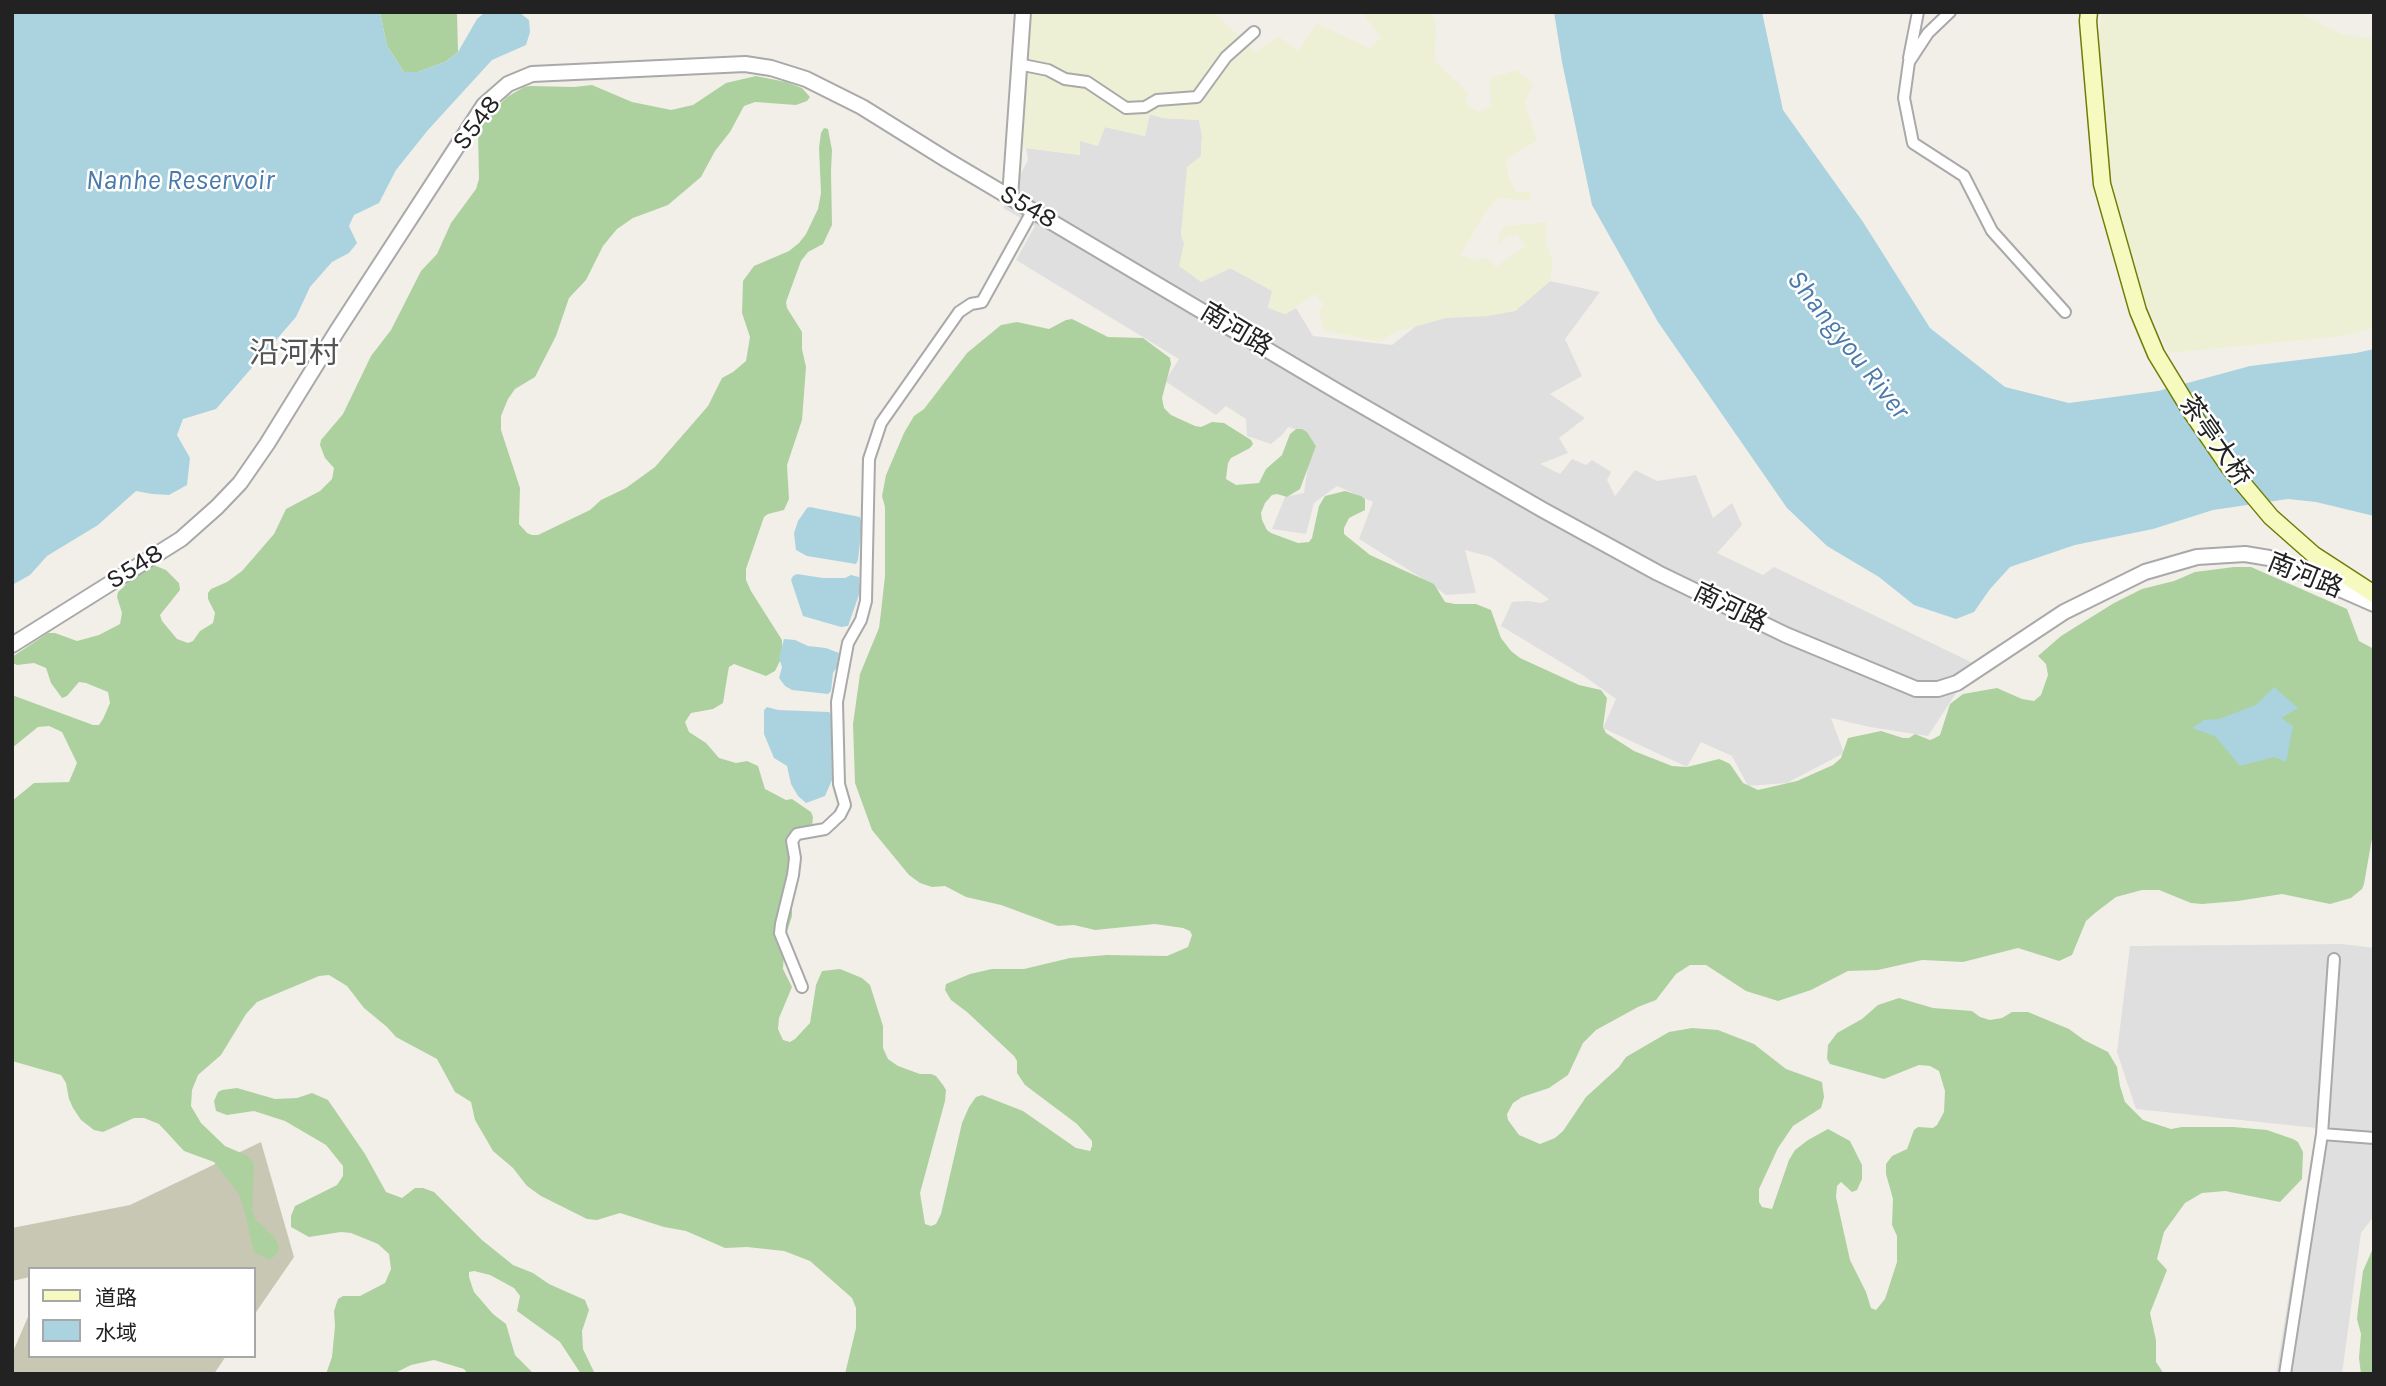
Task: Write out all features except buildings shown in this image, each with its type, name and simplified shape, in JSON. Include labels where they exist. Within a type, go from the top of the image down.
[{"type":"main road","name":"茶亭大桥","points":[[2089,12],[2102,184],[2138,311],[2156,354],[2229,467],[2271,517],[2314,555],[2374,594]]},
{"type":"street","points":[[1010,197],[1023,12]]},
{"type":"street","points":[[1918,12],[1904,98],[1913,144],[1964,176],[1992,231],[2065,312]]},
{"type":"street","points":[[1909,62],[1928,33],[1950,12]]},
{"type":"street","points":[[1018,64],[1048,70],[1065,79],[1087,82],[1126,108],[1145,107],[1157,100],[1197,97],[1226,57],[1254,32]]},
{"type":"street","name":"S548","points":[[12,645],[181,539],[240,483],[484,105],[508,84],[532,74],[745,64],[771,68],[806,79],[862,107],[1118,259]]},
{"type":"street","points":[[802,987],[780,933],[781,924],[793,875],[792,841],[797,834],[825,829],[840,815],[845,805],[839,784],[837,702],[848,643],[861,620],[866,601],[869,459],[881,423],[959,312],[971,304],[982,302],[1033,210]]},
{"type":"street","name":"南河路","points":[[1118,259],[1340,393],[1658,573],[1786,635],[1916,689],[1938,689],[1957,683],[2064,612],[2145,572],[2197,557],[2245,554],[2269,558],[2374,604]]},
{"type":"street","points":[[2286,1374],[2322,1134],[2334,959]]},
{"type":"street","points":[[2322,1134],[2374,1138]]},
{"type":"shaded area","points":[[1028,12],[1214,12],[1256,52],[1278,36],[1299,51],[1316,23],[1369,48],[1381,38],[1362,12],[1431,12],[1436,22],[1435,61],[1469,93],[1465,102],[1477,112],[1491,106],[1490,78],[1517,70],[1533,84],[1525,103],[1537,141],[1506,158],[1509,179],[1516,192],[1530,192],[1530,201],[1499,198],[1485,212],[1461,255],[1477,260],[1488,258],[1496,267],[1525,246],[1517,234],[1504,238],[1499,246],[1499,234],[1505,226],[1547,222],[1546,243],[1553,263],[1550,281],[1515,311],[1488,316],[1445,318],[1393,333],[1380,342],[1324,330],[1319,311],[1324,305],[1315,294],[1285,314],[1268,308],[1272,291],[1231,268],[1201,282],[1179,266],[1184,244],[1181,235],[1187,167],[1201,156],[1202,136],[1199,120],[1163,118],[1150,114],[1145,136],[1105,127],[1098,146],[1080,141],[1080,155],[1018,147]]},
{"type":"shaded area","points":[[2102,12],[2298,12],[2342,34],[2374,39],[2374,328],[2343,336],[2169,353],[2131,272],[2109,185],[2100,101],[2098,46]]},
{"type":"shaded area","points":[[1149,114],[1163,118],[1199,120],[1202,136],[1201,156],[1185,206],[1181,235],[1201,282],[1230,268],[1273,291],[1268,307],[1285,314],[1296,308],[1313,336],[1392,345],[1416,326],[1445,318],[1515,311],[1550,281],[1600,292],[1565,339],[1582,376],[1550,394],[1585,418],[1559,438],[1568,453],[1540,464],[1560,474],[1572,459],[1586,465],[1592,460],[1611,472],[1607,480],[1615,496],[1635,470],[1657,481],[1696,475],[1713,518],[1732,503],[1742,525],[1717,553],[1763,575],[1774,567],[1975,664],[1928,736],[1831,718],[1844,753],[1787,783],[1748,786],[1732,756],[1701,742],[1687,767],[1603,728],[1616,699],[1584,676],[1501,626],[1512,602],[1542,603],[1549,599],[1491,557],[1465,550],[1476,593],[1446,595],[1359,539],[1373,502],[1337,486],[1314,503],[1306,534],[1272,529],[1285,497],[1304,493],[1308,466],[1316,446],[1307,432],[1288,427],[1271,444],[1247,436],[1246,419],[1226,406],[1216,415],[1165,381],[1179,359],[1016,260],[1035,226],[1003,208],[1028,160],[1026,148],[1080,155],[1080,140],[1105,127],[1145,136]]},
{"type":"shaded area","points":[[2342,944],[2374,948],[2374,1216],[2361,1233],[2342,1374],[2276,1374],[2316,1128],[2136,1109],[2117,1052],[2130,946]]},
{"type":"shaded area","points":[[261,1142],[294,1257],[256,1312],[256,1267],[28,1267],[28,1277],[12,1281],[12,1228],[130,1205]]},
{"type":"shaded area","points":[[28,1317],[28,1358],[225,1358],[214,1374],[12,1374],[12,1354]]},
{"type":"green space","points":[[380,12],[457,12],[458,52],[445,62],[418,72],[404,72],[387,46]]},
{"type":"green space","points":[[756,76],[802,88],[810,97],[796,105],[755,102],[744,106],[701,177],[668,205],[633,218],[617,229],[603,246],[586,280],[569,298],[556,336],[535,377],[515,389],[508,399],[501,416],[501,430],[520,488],[519,524],[532,535],[538,535],[590,510],[601,500],[626,488],[655,467],[708,406],[722,378],[746,361],[750,337],[742,313],[743,281],[754,266],[789,251],[806,234],[818,209],[821,193],[819,148],[821,133],[824,128],[828,129],[832,150],[832,225],[823,244],[808,252],[801,261],[786,302],[802,332],[806,367],[802,420],[787,465],[789,499],[784,510],[764,517],[746,569],[746,580],[751,591],[782,640],[782,657],[775,671],[766,676],[734,664],[729,667],[723,703],[713,709],[691,713],[685,722],[689,732],[706,743],[719,758],[736,763],[747,761],[758,766],[765,789],[786,800],[792,799],[811,812],[813,817],[812,827],[797,842],[798,874],[792,916],[785,938],[783,969],[792,987],[779,1018],[778,1029],[783,1040],[790,1042],[795,1039],[810,1023],[816,985],[822,971],[840,969],[862,978],[870,985],[883,1026],[883,1048],[888,1059],[920,1074],[936,1076],[946,1090],[920,1193],[925,1224],[936,1224],[941,1214],[962,1123],[976,1097],[982,1095],[1023,1111],[1076,1148],[1090,1151],[1092,1146],[1092,1141],[1077,1124],[1025,1085],[1017,1073],[1014,1056],[951,1000],[945,990],[946,984],[992,969],[1024,969],[1070,958],[1107,955],[1167,956],[1188,947],[1192,935],[1183,928],[1155,924],[1095,930],[1074,925],[1058,926],[1001,905],[966,897],[945,886],[932,887],[920,883],[909,875],[872,830],[855,783],[853,724],[860,674],[879,628],[885,576],[885,507],[882,496],[886,475],[904,433],[914,416],[924,409],[967,353],[1001,325],[1017,322],[1049,329],[1072,319],[1108,337],[1143,338],[1170,358],[1171,364],[1162,398],[1164,408],[1171,415],[1195,426],[1201,427],[1212,422],[1224,423],[1251,440],[1253,444],[1250,448],[1231,458],[1228,463],[1226,479],[1236,485],[1259,483],[1266,469],[1282,455],[1290,434],[1296,429],[1307,432],[1316,446],[1300,489],[1287,497],[1272,495],[1261,513],[1267,530],[1271,533],[1298,543],[1309,542],[1319,506],[1325,496],[1345,491],[1361,496],[1365,499],[1365,510],[1349,518],[1344,534],[1370,555],[1434,584],[1445,602],[1476,604],[1491,610],[1501,638],[1520,658],[1579,685],[1601,690],[1607,698],[1603,727],[1606,733],[1634,751],[1672,766],[1687,767],[1719,759],[1730,764],[1743,783],[1758,790],[1797,781],[1833,765],[1841,758],[1848,738],[1881,731],[1903,738],[1915,734],[1930,740],[1935,738],[1940,735],[1950,704],[1963,694],[1997,688],[2034,701],[2041,695],[2048,675],[2046,664],[2038,656],[2061,636],[2142,589],[2174,581],[2195,572],[2251,567],[2347,609],[2359,641],[2374,649],[2374,827],[2364,884],[2351,898],[2330,904],[2282,894],[2202,904],[2191,903],[2159,890],[2142,890],[2116,897],[2095,913],[2086,921],[2072,955],[2059,961],[2018,948],[1963,962],[1922,960],[1878,970],[1848,971],[1811,990],[1778,1001],[1746,991],[1706,965],[1690,965],[1676,974],[1656,1000],[1596,1030],[1583,1043],[1568,1075],[1549,1088],[1522,1097],[1513,1103],[1507,1114],[1508,1120],[1519,1135],[1540,1144],[1555,1138],[1563,1131],[1586,1097],[1619,1067],[1626,1057],[1669,1032],[1692,1028],[1718,1030],[1754,1044],[1786,1069],[1822,1082],[1824,1097],[1821,1108],[1793,1126],[1778,1148],[1759,1189],[1759,1202],[1762,1207],[1772,1209],[1789,1160],[1795,1150],[1808,1140],[1828,1129],[1850,1141],[1862,1165],[1862,1179],[1857,1190],[1852,1192],[1841,1182],[1837,1186],[1836,1197],[1850,1260],[1871,1308],[1876,1310],[1885,1299],[1897,1262],[1897,1236],[1892,1225],[1893,1199],[1886,1164],[1892,1156],[1907,1149],[1914,1130],[1937,1125],[1944,1112],[1945,1091],[1939,1071],[1930,1066],[1919,1065],[1884,1079],[1830,1064],[1827,1059],[1828,1045],[1837,1033],[1862,1019],[1878,1005],[1899,998],[1933,1008],[1972,1011],[1990,1020],[2002,1018],[2012,1012],[2028,1012],[2069,1029],[2108,1052],[2117,1067],[2125,1102],[2143,1120],[2171,1129],[2233,1127],[2267,1130],[2298,1142],[2303,1152],[2302,1179],[2280,1202],[2225,1191],[2202,1193],[2185,1203],[2164,1232],[2157,1259],[2167,1270],[2150,1313],[2156,1340],[2156,1362],[2164,1374],[845,1374],[856,1328],[856,1308],[852,1298],[810,1261],[784,1251],[747,1247],[725,1248],[686,1231],[620,1213],[597,1220],[587,1219],[541,1196],[527,1186],[513,1168],[493,1151],[475,1120],[471,1102],[455,1092],[437,1059],[396,1037],[364,1008],[347,986],[329,975],[319,976],[257,1002],[246,1014],[221,1055],[198,1075],[192,1090],[191,1106],[201,1123],[225,1146],[246,1155],[254,1163],[252,1210],[256,1220],[275,1238],[279,1248],[270,1260],[255,1253],[239,1194],[214,1162],[184,1151],[159,1124],[144,1118],[134,1118],[103,1132],[94,1130],[81,1120],[73,1108],[61,1075],[12,1061],[12,801],[34,783],[69,782],[77,763],[62,732],[49,726],[38,727],[12,748],[12,695],[93,725],[99,725],[110,703],[108,692],[79,682],[62,698],[51,683],[46,668],[34,663],[17,665],[13,663],[12,657],[48,633],[77,641],[99,635],[120,624],[122,613],[118,592],[150,567],[166,570],[179,583],[180,590],[160,615],[177,639],[188,643],[193,641],[200,631],[213,623],[215,613],[208,599],[211,589],[242,571],[274,534],[286,509],[320,491],[332,479],[334,468],[325,458],[321,440],[343,414],[371,356],[391,330],[421,271],[437,254],[451,223],[476,189],[479,179],[480,124],[507,97],[530,86],[592,85],[632,102],[671,110],[693,105],[726,83]]},
{"type":"green space","points":[[237,1088],[275,1099],[297,1098],[312,1093],[328,1100],[365,1154],[386,1192],[402,1198],[415,1188],[434,1192],[482,1240],[513,1265],[585,1300],[589,1310],[582,1331],[583,1349],[595,1374],[582,1374],[560,1342],[517,1311],[520,1296],[514,1288],[490,1275],[474,1271],[469,1272],[469,1277],[474,1292],[493,1314],[506,1324],[515,1355],[534,1374],[468,1374],[464,1369],[434,1360],[411,1365],[393,1374],[326,1374],[332,1357],[334,1311],[338,1299],[343,1296],[360,1296],[385,1283],[391,1269],[389,1254],[378,1244],[351,1233],[309,1237],[291,1227],[295,1206],[337,1185],[343,1176],[343,1166],[326,1145],[285,1121],[254,1111],[227,1115],[216,1111],[214,1101],[218,1092]]},
{"type":"green space","points":[[2374,1246],[2374,1374],[2361,1374],[2358,1309],[2363,1271]]},
{"type":"water","name":"Nanhe Reservoir","points":[[12,12],[380,12],[387,46],[404,72],[418,72],[445,62],[458,52],[477,19],[485,12],[519,12],[529,20],[530,32],[526,45],[492,60],[428,130],[396,170],[379,203],[354,215],[349,226],[357,243],[349,253],[332,262],[310,287],[296,317],[216,409],[183,419],[177,435],[190,458],[187,485],[169,495],[136,491],[98,525],[47,556],[30,575],[12,585]]},
{"type":"water","name":"Shangyou River","points":[[1554,12],[1762,12],[1783,110],[1863,222],[1930,328],[2005,387],[2069,403],[2158,391],[2250,366],[2374,349],[2374,516],[2316,502],[2288,499],[2213,510],[2153,529],[2075,545],[2010,567],[1974,612],[1956,619],[1914,605],[1879,577],[1827,546],[1787,508],[1658,322],[1592,205]]},
{"type":"water","points":[[810,507],[860,517],[862,524],[856,564],[807,556],[796,550],[794,533],[798,521]]},
{"type":"water","points":[[797,574],[823,578],[845,578],[851,575],[859,577],[860,592],[848,626],[841,627],[803,616],[791,580]]},
{"type":"water","points":[[784,639],[839,653],[831,691],[828,694],[792,690],[785,686],[779,678],[782,667],[779,658]]},
{"type":"water","points":[[2274,687],[2298,708],[2281,718],[2293,726],[2286,762],[2274,757],[2240,766],[2215,736],[2192,728],[2204,720],[2219,719],[2256,705]]},
{"type":"water","points":[[767,707],[778,710],[829,712],[831,715],[832,780],[825,796],[806,803],[798,796],[791,784],[787,766],[774,758],[764,734],[764,710]]},
{"type":"district","name":"沿河村","points":[[294,354]]}]
